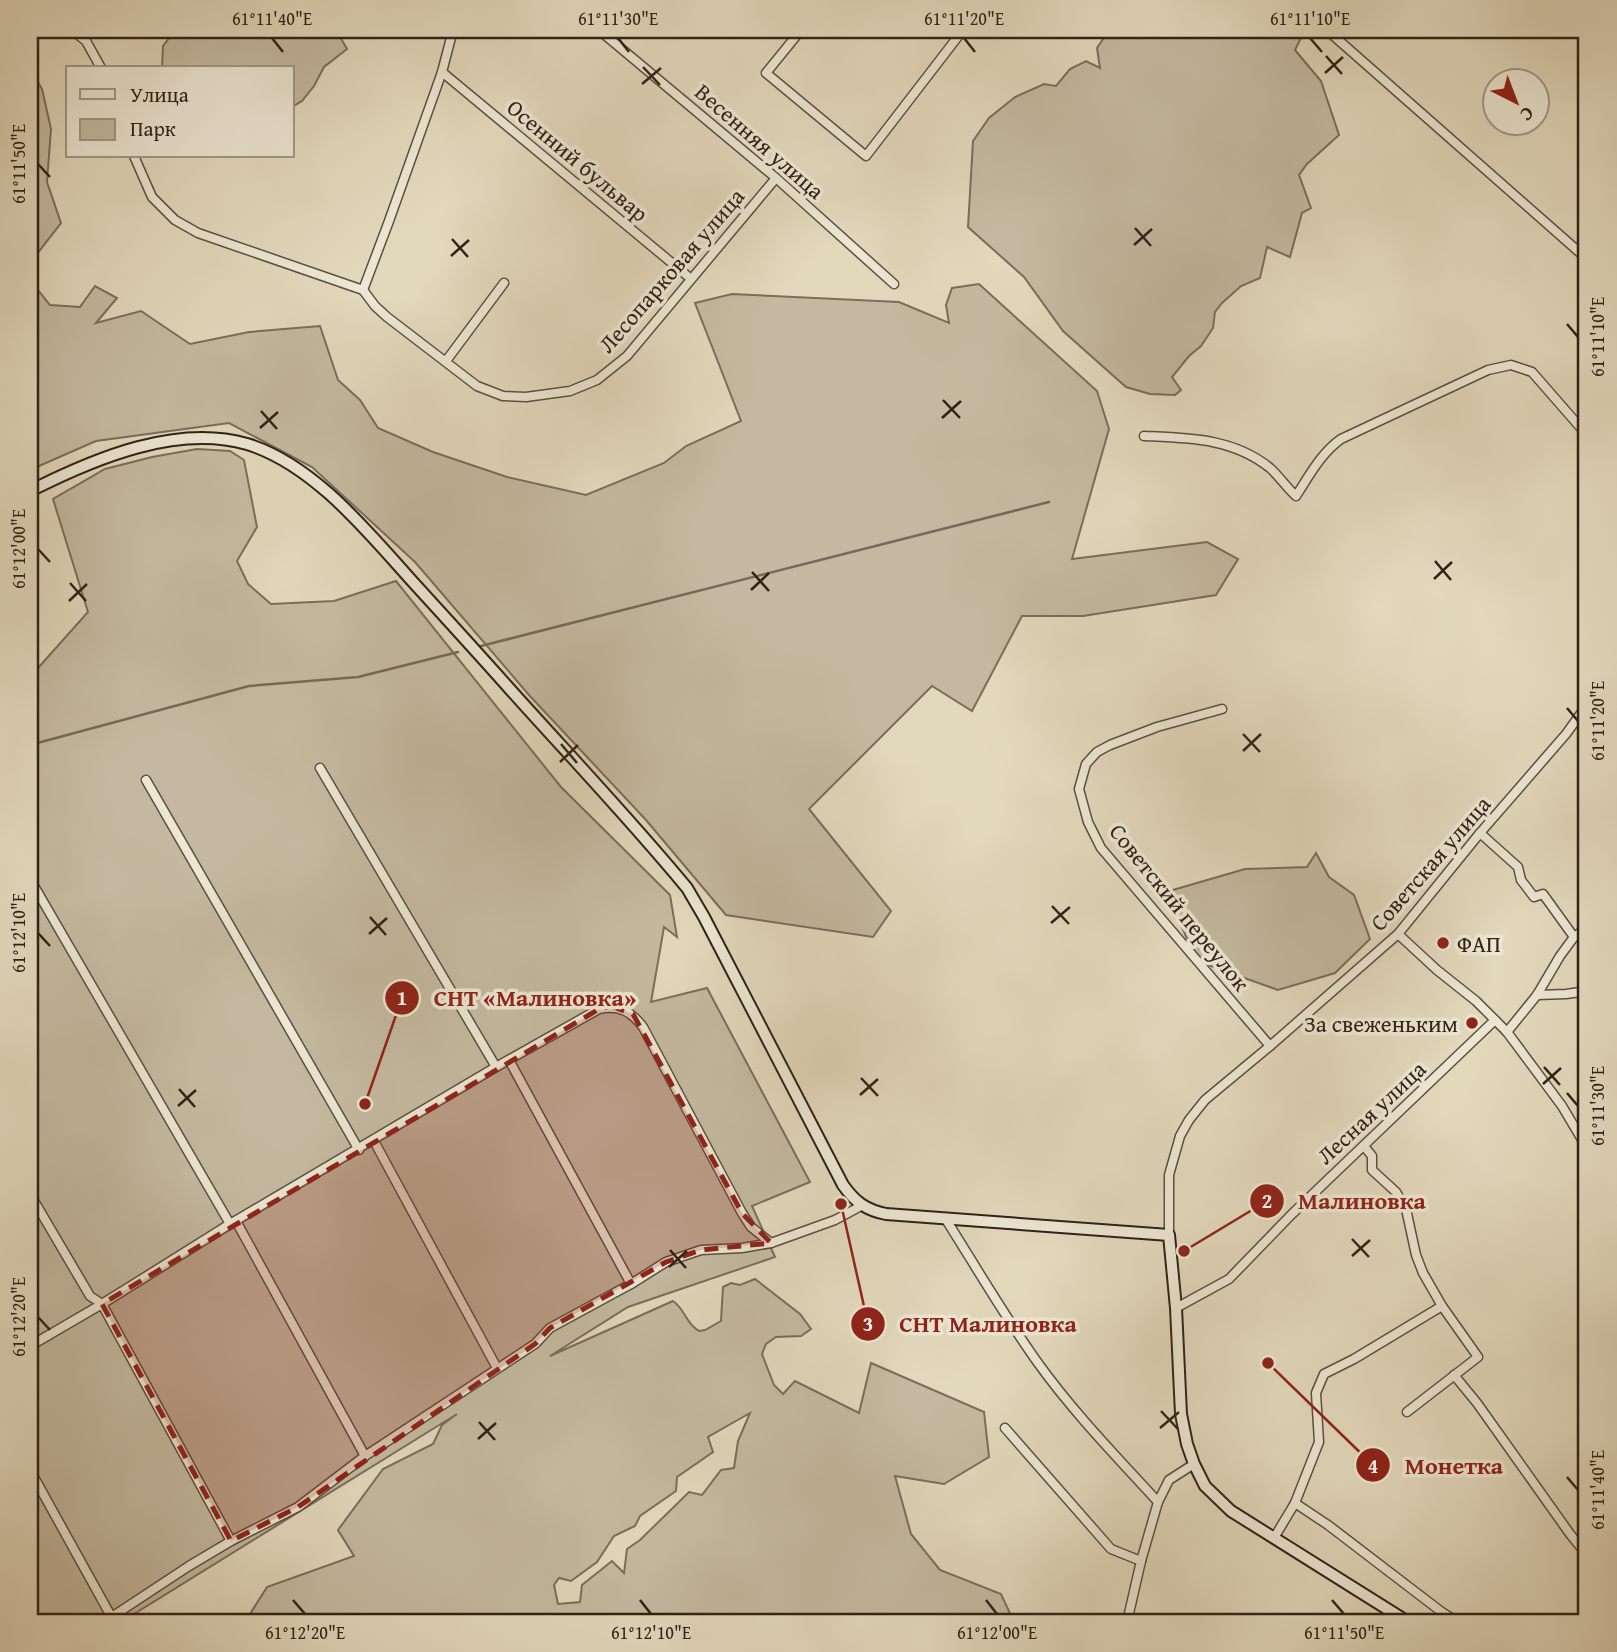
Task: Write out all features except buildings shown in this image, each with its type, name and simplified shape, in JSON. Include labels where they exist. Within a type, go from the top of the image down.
[{"type":"street","points":[[72,30],[86,41],[100,66]]},
{"type":"street","points":[[363,290],[442,72],[452,30]]},
{"type":"street","name":"Весенняя улица","points":[[599,30],[776,178],[894,284]]},
{"type":"street","points":[[801,30],[766,73],[866,156],[963,30]]},
{"type":"street","points":[[1327,30],[1587,259]]},
{"type":"street","name":"Осенний бульвар","points":[[442,72],[690,278]]},
{"type":"street","name":"Лесопарковая улица","points":[[135,158],[152,197],[175,220],[198,233],[363,290],[387,317],[477,386],[503,396],[526,397],[570,391],[597,380],[626,356],[776,178]]},
{"type":"street","points":[[446,361],[504,283]]},
{"type":"street","points":[[1144,436],[1186,438],[1239,449],[1270,469],[1296,496],[1318,462],[1331,446],[1341,439],[1488,370],[1511,365],[1532,372],[1587,435]]},
{"type":"street","points":[[32,490],[101,458],[190,439],[233,441],[260,449],[301,470],[385,550],[687,888],[843,1185],[861,1206],[886,1214],[1169,1235],[1176,1308],[1181,1414],[1187,1444],[1205,1486],[1231,1511],[1408,1622]]},
{"type":"street","name":"Советская улица","points":[[1169,1235],[1169,1175],[1173,1156],[1189,1120],[1205,1100],[1398,934],[1480,833],[1566,734],[1587,705]]},
{"type":"street","name":"Советский переулок","points":[[1222,709],[1157,727],[1097,752],[1086,764],[1079,789],[1088,822],[1101,848],[1270,1046]]},
{"type":"street","points":[[320,768],[496,1067]]},
{"type":"street","points":[[146,780],[359,1150]]},
{"type":"street","points":[[1480,833],[1518,867],[1521,880],[1534,897],[1543,894],[1574,937]]},
{"type":"street","points":[[30,879],[233,1222],[365,1456]]},
{"type":"street","points":[[1507,1032],[1537,995],[1574,937],[1587,928]]},
{"type":"street","points":[[1398,934],[1476,1001],[1507,1032],[1562,1106],[1587,1148]]},
{"type":"street","points":[[1537,995],[1587,991]]},
{"type":"street","points":[[30,1346],[233,1222],[496,1067],[599,1009],[611,1006],[633,1014],[643,1027],[742,1213],[751,1227],[771,1243]]},
{"type":"street","name":"Лесная улица","points":[[1176,1308],[1229,1279],[1292,1214],[1495,1020]]},
{"type":"street","points":[[509,1060],[631,1284]]},
{"type":"street","points":[[374,1141],[497,1368]]},
{"type":"street","points":[[1364,1146],[1371,1156],[1372,1170],[1396,1192],[1406,1209],[1416,1255],[1423,1273],[1442,1306],[1478,1357],[1407,1412]]},
{"type":"street","points":[[30,1195],[90,1296],[102,1304],[231,1541]]},
{"type":"street","points":[[30,1470],[108,1620],[231,1541],[298,1507],[365,1456],[535,1344],[550,1328],[666,1262],[701,1250],[771,1243],[835,1220],[861,1206]]},
{"type":"street","points":[[946,1218],[999,1306],[1039,1365],[1075,1410],[1158,1502]]},
{"type":"street","points":[[1274,1538],[1295,1503],[1319,1442],[1315,1393],[1324,1374],[1442,1306]]},
{"type":"street","points":[[1454,1375],[1587,1555]]},
{"type":"street","points":[[1005,1428],[1111,1549],[1141,1561]]},
{"type":"street","points":[[1127,1622],[1158,1502],[1169,1480],[1194,1464]]},
{"type":"street","points":[[1295,1503],[1458,1622]]},
{"type":"street","points":[[1435,1622],[1443,1613]]},
{"type":"highlighted area","points":[[611,1006],[633,1014],[742,1213],[771,1243],[701,1250],[666,1262],[550,1328],[535,1344],[298,1507],[231,1541],[102,1304],[599,1009]]},
{"type":"green space","points":[[175,30],[325,30],[339,35],[347,49],[324,67],[314,86],[302,101],[294,106],[294,66],[162,66],[163,46]]},
{"type":"green space","points":[[1109,30],[1297,30],[1301,38],[1295,50],[1321,81],[1339,135],[1307,164],[1299,175],[1311,208],[1302,213],[1290,257],[1267,247],[1260,278],[1241,286],[1222,303],[1215,312],[1213,328],[1201,346],[1172,377],[1181,390],[1175,395],[1150,394],[1126,387],[1063,331],[1024,277],[968,227],[973,141],[989,118],[1015,97],[1044,84],[1056,86],[1070,69],[1086,61],[1100,68],[1097,48]]},
{"type":"green space","points":[[30,69],[42,89],[51,129],[47,182],[61,223],[30,263]]},
{"type":"green space","points":[[30,280],[50,305],[80,307],[95,286],[117,298],[96,323],[141,311],[190,344],[249,332],[320,326],[338,380],[360,400],[378,428],[433,452],[507,477],[586,495],[664,463],[686,446],[741,421],[695,303],[732,294],[899,302],[949,323],[946,305],[952,288],[979,284],[1097,391],[1109,429],[1072,559],[1207,542],[1238,559],[1216,595],[1083,616],[1022,616],[972,711],[932,686],[809,809],[891,911],[873,937],[726,915],[646,820],[529,695],[415,562],[312,467],[229,423],[96,441],[30,470]]},
{"type":"green space","points":[[197,449],[230,451],[244,460],[257,527],[237,561],[248,584],[271,604],[334,601],[396,581],[561,787],[670,895],[677,937],[664,927],[651,1002],[707,988],[810,1182],[752,1206],[775,1257],[628,1307],[550,1356],[673,1301],[695,1328],[699,1331],[705,1330],[721,1321],[723,1287],[731,1283],[740,1285],[755,1279],[800,1314],[811,1329],[801,1336],[776,1337],[766,1344],[762,1354],[774,1385],[783,1394],[795,1381],[859,1413],[871,1363],[984,1412],[989,1457],[944,1484],[895,1476],[911,1534],[940,1570],[1001,1594],[1014,1622],[245,1622],[267,1587],[354,1556],[338,1530],[383,1469],[433,1444],[442,1425],[457,1414],[121,1622],[30,1622],[30,677],[88,612],[53,499],[105,469]],"holes":[[[750,1413],[738,1441],[734,1468],[721,1470],[702,1495],[689,1492],[640,1540],[627,1549],[624,1573],[612,1561],[582,1585],[580,1602],[558,1604],[554,1585],[559,1578],[571,1581],[597,1562],[614,1536],[635,1526],[640,1516],[676,1491],[677,1477],[713,1452],[708,1437]]]},
{"type":"green space","points":[[1316,853],[1329,877],[1354,895],[1370,939],[1335,973],[1278,990],[1197,961],[1166,892],[1245,869],[1307,867]]},
{"type":"waterway","points":[[481,646],[1049,502]]},
{"type":"waterway","points":[[30,745],[249,686],[358,677],[458,652]]},
{"type":"place","name":"ФАП","points":[[1443,943]]},
{"type":"place","name":"За свеженьким","points":[[1472,1023]]},
{"type":"place","name":"СНТ «Малиновка»","points":[[365,1104]]},
{"type":"place","name":"СНТ Малиновка","points":[[841,1204]]},
{"type":"place","name":"Малиновка","points":[[1184,1251]]},
{"type":"place","name":"Монетка","points":[[1268,1363]]}]
